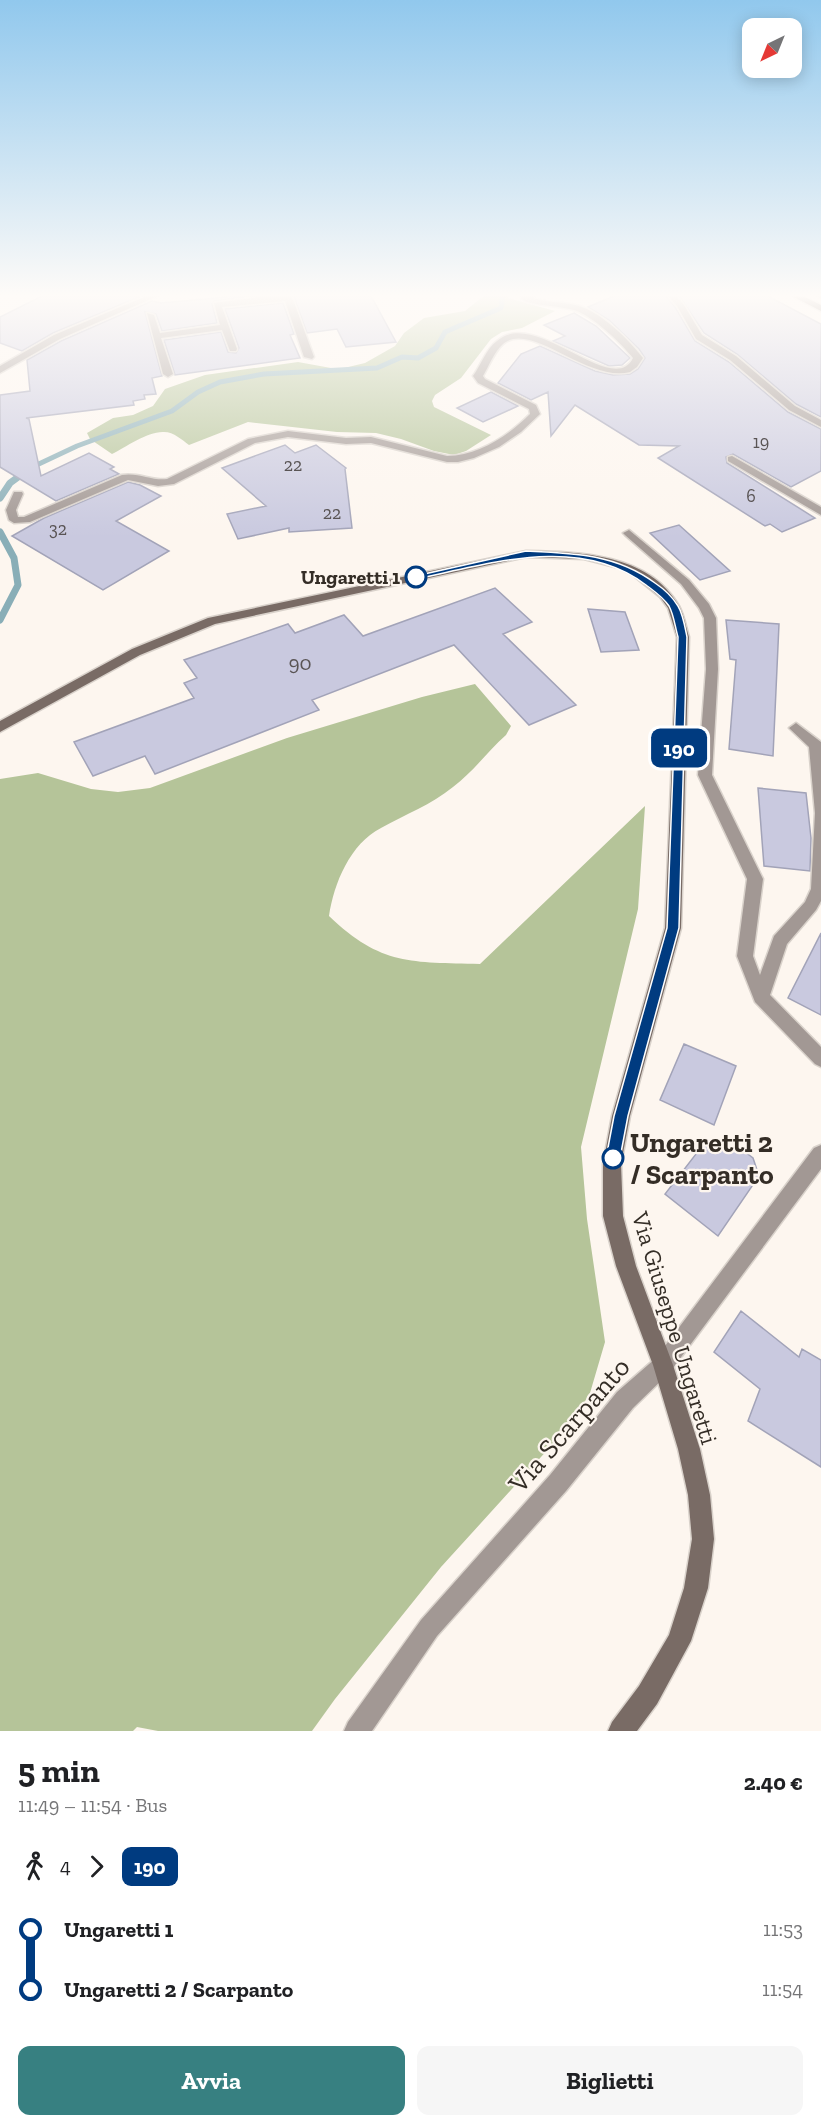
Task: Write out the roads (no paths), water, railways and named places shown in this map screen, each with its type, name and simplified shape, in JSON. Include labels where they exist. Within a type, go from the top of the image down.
[{"type":"street","points":[[18,494],[11,510],[14,520],[26,520],[126,477],[136,476],[158,485],[170,482],[252,441],[288,434],[334,440],[371,440],[447,459],[460,460],[474,456],[528,422],[535,414],[533,407],[481,381],[479,375]]},
{"type":"street","points":[[753,375],[792,408],[821,424]]},
{"type":"street","points":[[732,459],[821,513]]},
{"type":"street","points":[[629,532],[685,582],[705,607],[710,618],[712,669],[705,775],[755,879],[745,956],[760,997],[821,1059]]},
{"type":"street","name":"Via Giuseppe Ungaretti","points":[[0,727],[136,652],[175,634],[212,621],[502,559],[543,553],[584,556],[622,566],[652,584],[664,594],[674,608],[683,637],[673,928],[621,1116],[612,1164],[613,1216],[626,1266],[663,1365],[689,1449],[699,1495],[703,1539],[696,1588],[679,1641],[648,1695],[621,1731]]},
{"type":"street","points":[[796,728],[816,745],[821,810]]},
{"type":"street","points":[[760,997],[780,941],[811,906],[819,889],[821,816]]},
{"type":"street","name":"Via Scarpanto","points":[[357,1731],[429,1628],[558,1483],[625,1401],[663,1365],[821,1154]]},
{"type":"waterway","points":[[26,470],[77,446],[172,411],[198,392],[220,382],[260,375]]},
{"type":"waterway","points":[[0,498],[10,483],[29,469]]},
{"type":"waterway","points":[[0,532],[14,558],[18,585],[0,620]]},
{"type":"place","name":"Ungaretti 1","points":[[416,577]]},
{"type":"place","name":"Ungaretti 2 / Scarpanto","points":[[613,1158]]}]
